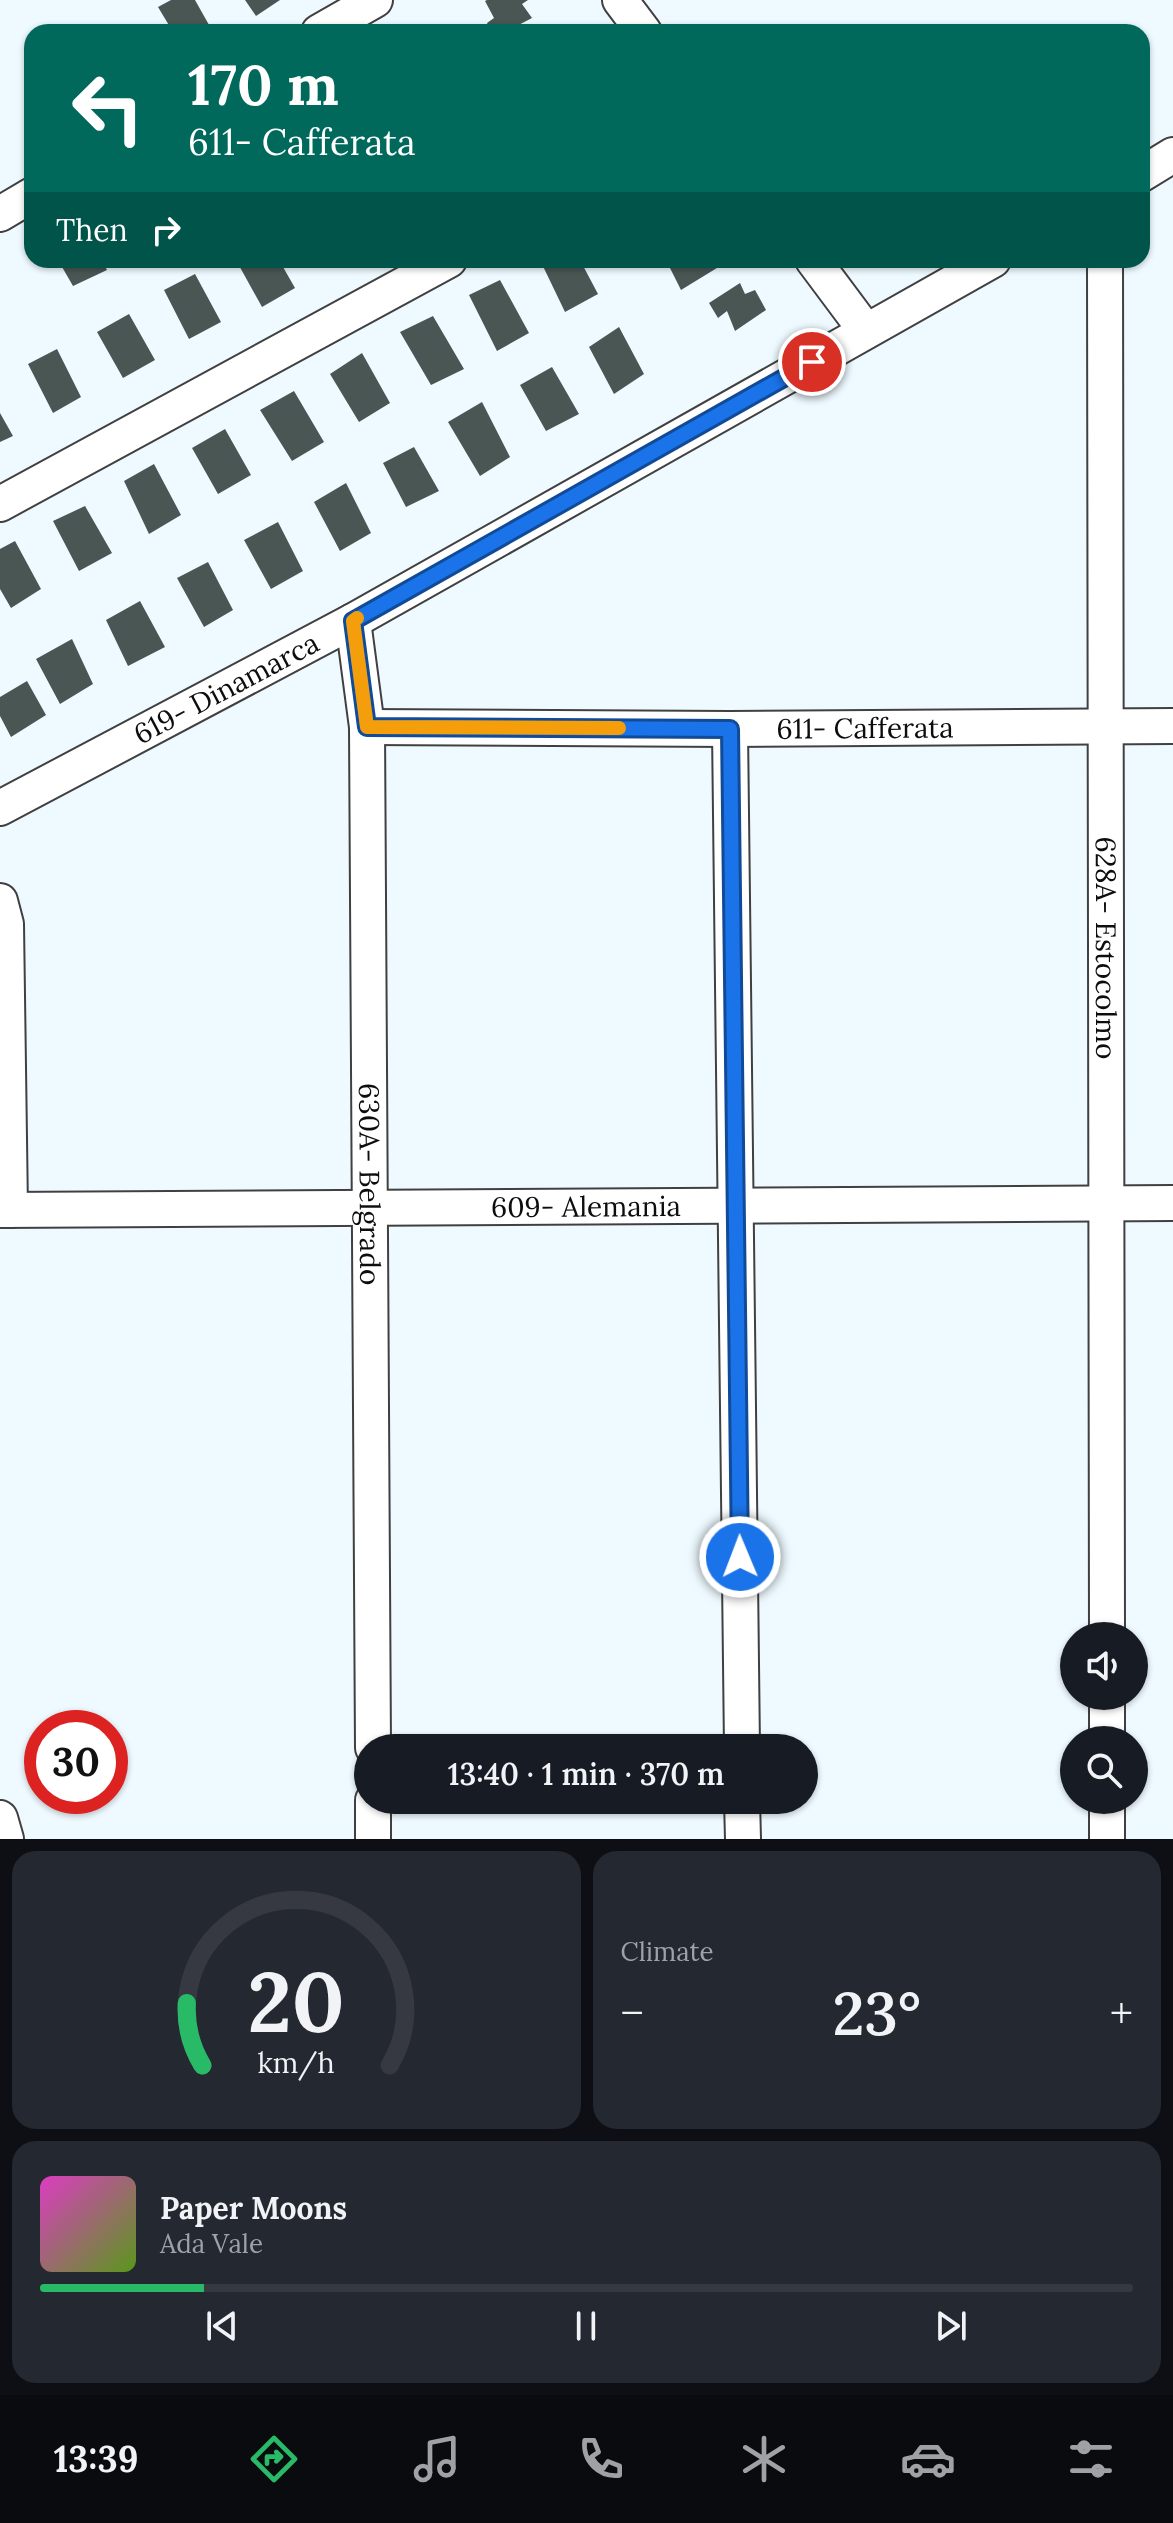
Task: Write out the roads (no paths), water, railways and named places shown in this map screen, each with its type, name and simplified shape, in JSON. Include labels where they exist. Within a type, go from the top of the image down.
[{"type":"street","points":[[333,24],[375,0]]},
{"type":"street","points":[[620,0],[638,24]]},
{"type":"street","points":[[1150,169],[1173,155]]},
{"type":"street","points":[[0,214],[24,200]]},
{"type":"street","points":[[0,504],[434,268]]},
{"type":"street","points":[[819,268],[866,331]]},
{"type":"street","name":"619- Dinamarca","points":[[0,808],[353,621],[979,268]]},
{"type":"street","name":"628A- Estocolmo","points":[[1105,268],[1107,1622]]},
{"type":"street","name":"630A- Belgrado","points":[[353,621],[367,727],[373,1734]]},
{"type":"street","name":"611- Cafferata","points":[[367,727],[730,729],[1173,726]]},
{"type":"street","points":[[730,729],[742,1734]]},
{"type":"street","points":[[0,901],[6,924],[5,1210]]},
{"type":"street","name":"609- Alemania","points":[[5,1210],[1173,1203]]},
{"type":"street","points":[[373,1814],[373,1839]]},
{"type":"street","points":[[742,1814],[743,1839]]},
{"type":"street","points":[[1107,1814],[1107,1839]]},
{"type":"street","points":[[0,1818],[6,1839]]}]
